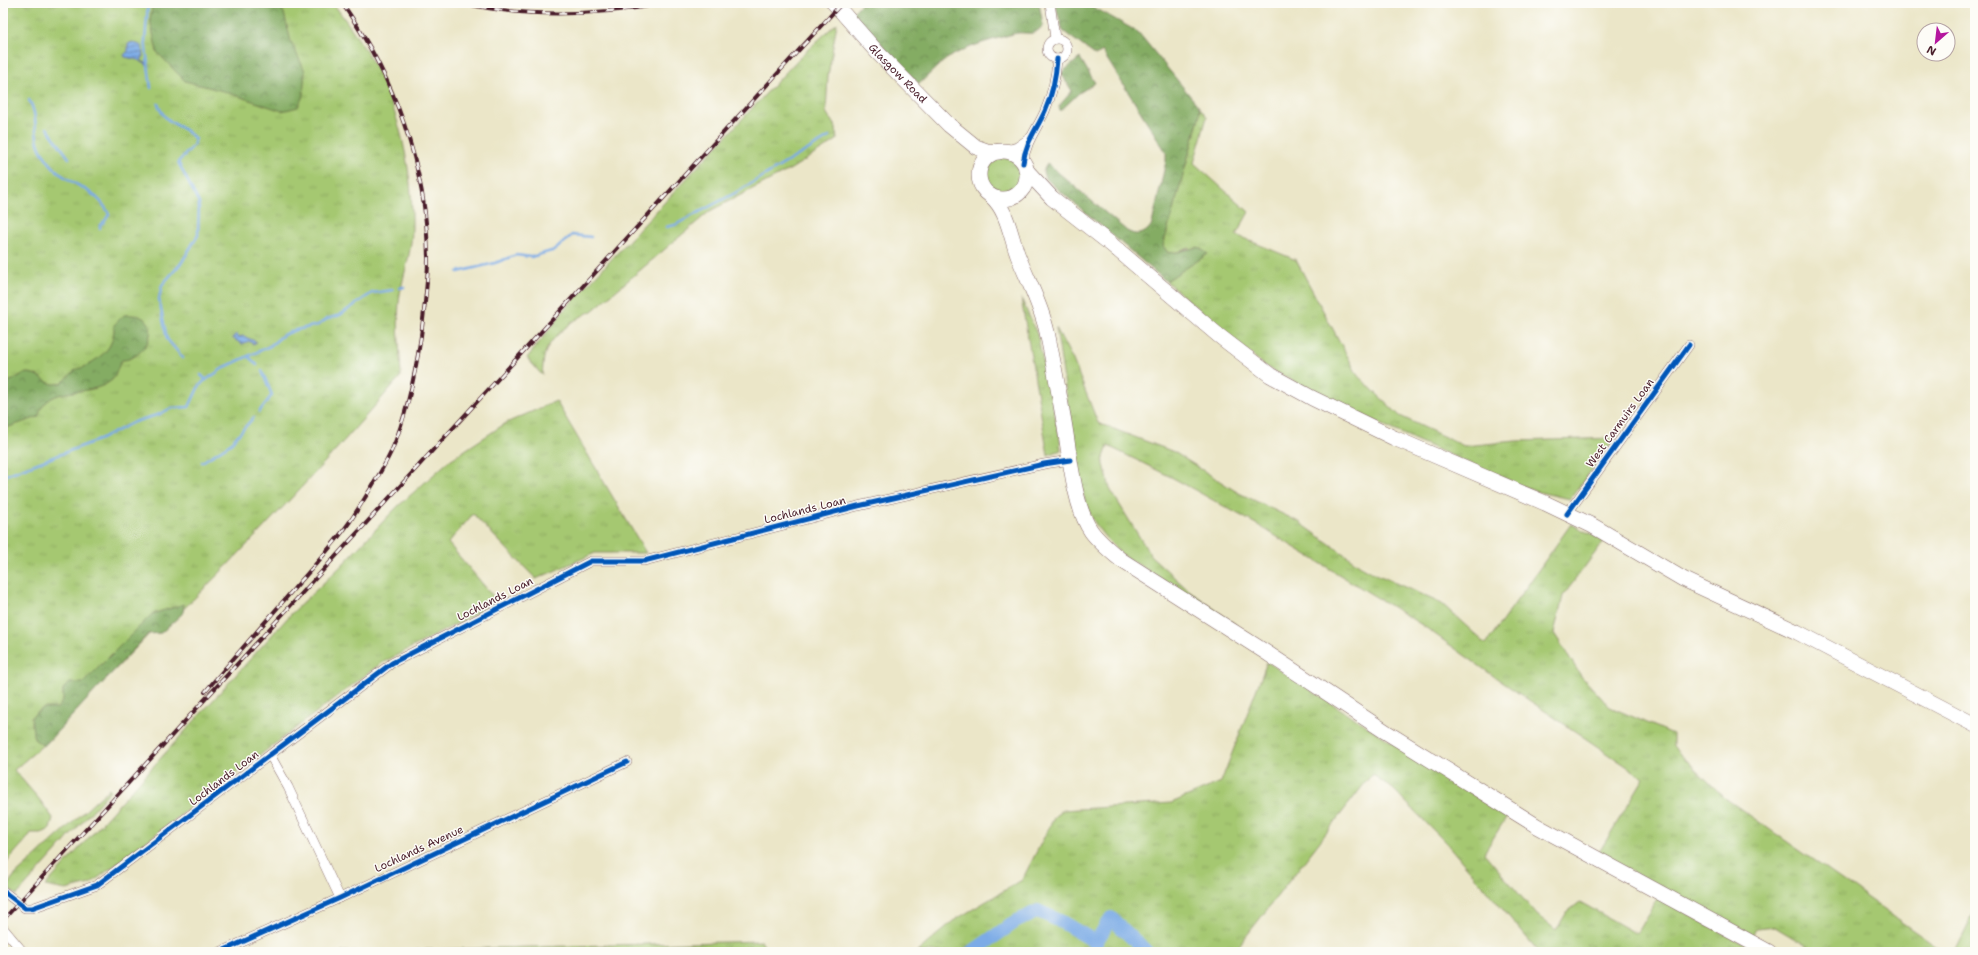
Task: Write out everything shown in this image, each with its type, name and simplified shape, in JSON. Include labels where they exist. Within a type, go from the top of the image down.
[{"type":"main road","name":"Glasgow Road","points":[[834,3],[916,92],[966,140]]},
{"type":"main road","points":[[966,140],[981,149],[1014,155],[1038,184],[1059,204],[1112,246],[1218,335],[1270,375],[1312,398],[1394,438],[1568,514],[1630,546],[1683,579],[1797,632],[1975,725]]},
{"type":"main road","points":[[966,140],[976,153],[980,168],[980,182],[984,190],[1002,210],[1038,304],[1046,331],[1064,416],[1070,460],[1085,520],[1098,540],[1121,560],[1267,653],[1386,732],[1537,826],[1769,952]]},
{"type":"main road","points":[[980,168],[987,158],[1001,152]]},
{"type":"main road","points":[[1011,235],[1010,215],[1017,195],[1026,182],[1025,167]]},
{"type":"main road","points":[[991,196],[1005,199],[1017,195],[1043,196],[1059,204]]},
{"type":"street","points":[[1050,3],[1055,38]]},
{"type":"street","points":[[1055,38],[1064,41],[1067,49],[1062,57],[1056,59],[1050,57],[1046,51],[1049,41],[1055,38]]},
{"type":"street","points":[[1025,167],[1030,138],[1041,120],[1049,101],[1054,80],[1056,59]]},
{"type":"street","points":[[1001,152],[1017,147],[1030,138]]},
{"type":"street","name":"West Carmuirs Loan","points":[[1568,514],[1689,345]]},
{"type":"street","name":"Lochlands Loan","points":[[3,891],[25,908],[32,908],[97,885],[392,663],[591,561],[644,561],[858,506],[1070,460]]},
{"type":"street","points":[[270,755],[288,787],[340,898]]},
{"type":"street","name":"Lochlands Avenue","points":[[220,952],[340,898],[627,762]]},
{"type":"street","points":[[3,928],[23,952]]},
{"type":"green space","points":[[3,3],[333,3],[357,36],[372,61],[384,85],[395,113],[407,161],[411,195],[412,237],[399,304],[398,324],[401,376],[314,474],[254,538],[161,631],[152,631],[43,745],[14,770],[53,818],[50,829],[42,833],[31,833],[9,859],[3,869]]},
{"type":"green space","points":[[153,3],[278,3],[284,13],[291,42],[305,71],[303,96],[298,107],[282,111],[223,91],[185,81],[157,52],[150,19]]},
{"type":"green space","points":[[862,3],[1039,3],[1043,25],[1033,33],[1013,34],[984,42],[955,54],[936,67],[919,84],[852,13]]},
{"type":"green space","points":[[1055,3],[1086,3],[1138,32],[1200,108],[1199,118],[1163,246],[1168,253],[1198,247],[1208,254],[1166,281],[1045,178],[1043,172],[1047,163],[1127,231],[1135,234],[1141,234],[1152,224],[1166,161],[1166,152],[1102,51],[1096,56],[1063,31]]},
{"type":"green space","points":[[837,23],[828,76],[826,112],[836,128],[837,140],[791,169],[710,211],[592,311],[565,328],[548,346],[543,361],[542,375],[527,358],[566,308],[801,56]]},
{"type":"green space","points":[[1080,58],[1095,83],[1079,93],[1060,111],[1059,106],[1072,91],[1061,73]]},
{"type":"green space","points":[[1200,108],[1207,117],[1194,163],[1249,212],[1236,235],[1296,260],[1358,376],[1400,416],[1464,446],[1516,441],[1616,438],[1570,499],[1534,491],[1418,441],[1340,405],[1266,367],[1166,281],[1207,254],[1189,248],[1178,252],[1168,253],[1163,246],[1199,118]]},
{"type":"green space","points":[[1004,158],[1014,161],[1019,166],[1022,176],[1019,186],[1014,191],[1004,194],[994,191],[989,186],[986,176],[989,166],[994,161]]},
{"type":"green space","points":[[1021,298],[1037,334],[1060,439],[1061,450],[1048,455]]},
{"type":"green space","points":[[124,315],[138,316],[147,321],[150,328],[150,337],[146,345],[139,353],[131,358],[122,360],[112,380],[102,386],[70,392],[50,399],[43,406],[38,417],[3,429],[3,382],[10,381],[25,373],[36,375],[52,384],[66,380],[74,371],[91,363],[102,355],[110,345],[114,333],[114,325]]},
{"type":"green space","points":[[1056,328],[1073,360],[1098,423],[1174,452],[1237,492],[1299,522],[1365,569],[1442,604],[1486,644],[1571,524],[1604,541],[1563,596],[1554,633],[1581,676],[1610,707],[1673,734],[1673,747],[1725,798],[1944,952],[1817,952],[1775,927],[1757,929],[1753,935],[1598,854],[1644,778],[1502,682],[1422,625],[1256,524],[1175,479],[1108,446],[1103,460],[1110,489],[1151,556],[1186,588],[1251,636],[1123,555],[1100,531],[1091,515],[1083,495]]},
{"type":"green space","points":[[556,401],[646,553],[595,553],[536,579],[473,514],[448,543],[498,602],[380,664],[90,884],[66,890],[45,886],[291,614],[340,567],[396,508],[450,460],[506,423]]},
{"type":"green space","points":[[184,604],[183,613],[161,633],[148,634],[44,746],[34,739],[31,717],[43,708],[58,708],[63,700],[63,689],[70,683],[83,683],[152,614]]},
{"type":"green space","points":[[1267,662],[1507,816],[1484,853],[1537,915],[1556,930],[1567,912],[1580,902],[1637,934],[1658,898],[1759,952],[1539,952],[1447,844],[1393,789],[1372,774],[1234,952],[974,952],[970,945],[961,952],[917,952],[953,921],[1022,880],[1055,816],[1063,810],[1171,803],[1221,782]]},
{"type":"green space","points":[[109,789],[111,790],[17,895],[9,889],[9,883],[13,877]]},
{"type":"green space","points":[[1975,911],[1975,952],[1955,952]]},
{"type":"green space","points":[[761,941],[768,952],[341,952]]},
{"type":"water","points":[[132,42],[142,46],[143,57],[141,61],[149,66],[138,60],[125,57],[124,55],[128,51],[128,44]]},
{"type":"water","points":[[236,334],[238,337],[243,336],[257,342],[253,344],[249,341],[242,344],[232,338]]},
{"type":"waterway","points":[[148,3],[145,41],[151,88]]},
{"type":"waterway","points":[[29,100],[34,113],[38,142],[46,158],[61,174],[96,197],[109,214],[105,221],[100,225],[100,228]]},
{"type":"waterway","points":[[158,104],[165,117],[195,139],[193,146],[178,162],[199,203],[198,235],[182,262],[162,285],[159,299],[167,339],[183,358]]},
{"type":"waterway","points":[[47,128],[69,158]]},
{"type":"waterway","points":[[666,227],[675,225],[735,193],[829,137]]},
{"type":"waterway","points":[[458,272],[495,263],[516,255],[531,257],[555,250],[572,235],[591,237]]},
{"type":"waterway","points":[[399,288],[404,287]]},
{"type":"waterway","points":[[3,476],[101,439],[134,422],[160,414],[171,408],[189,407],[198,388],[203,382],[225,367],[270,346],[283,335],[296,330],[318,325],[327,319],[340,315],[372,293],[393,290]]},
{"type":"waterway","points":[[248,356],[257,365]]},
{"type":"waterway","points":[[259,412],[272,395],[262,371]]},
{"type":"waterway","points":[[201,375],[206,380]]},
{"type":"waterway","points":[[202,462],[229,445],[254,417]]},
{"type":"waterway","points":[[972,952],[1015,922],[1038,911],[1060,921],[1096,942],[1111,918],[1147,952]]},
{"type":"railway","points":[[205,692],[326,552],[351,520],[377,478],[397,438],[410,395],[416,366],[425,307],[428,268],[426,224],[421,190],[414,157],[392,92],[361,31],[342,3]]},
{"type":"railway","points":[[463,3],[514,11],[565,14],[616,10],[667,3]]},
{"type":"railway","points":[[3,920],[842,3]]},
{"type":"cycle path","points":[[1023,163],[1026,148],[1050,99],[1055,79],[1057,59]]},
{"type":"cycle path","points":[[1567,514],[1689,345]]},
{"type":"cycle path","points":[[3,891],[25,908],[32,908],[97,885],[392,663],[591,561],[644,561],[858,506],[1044,464],[1070,460]]},
{"type":"cycle path","points":[[220,952],[340,898],[627,762]]}]
